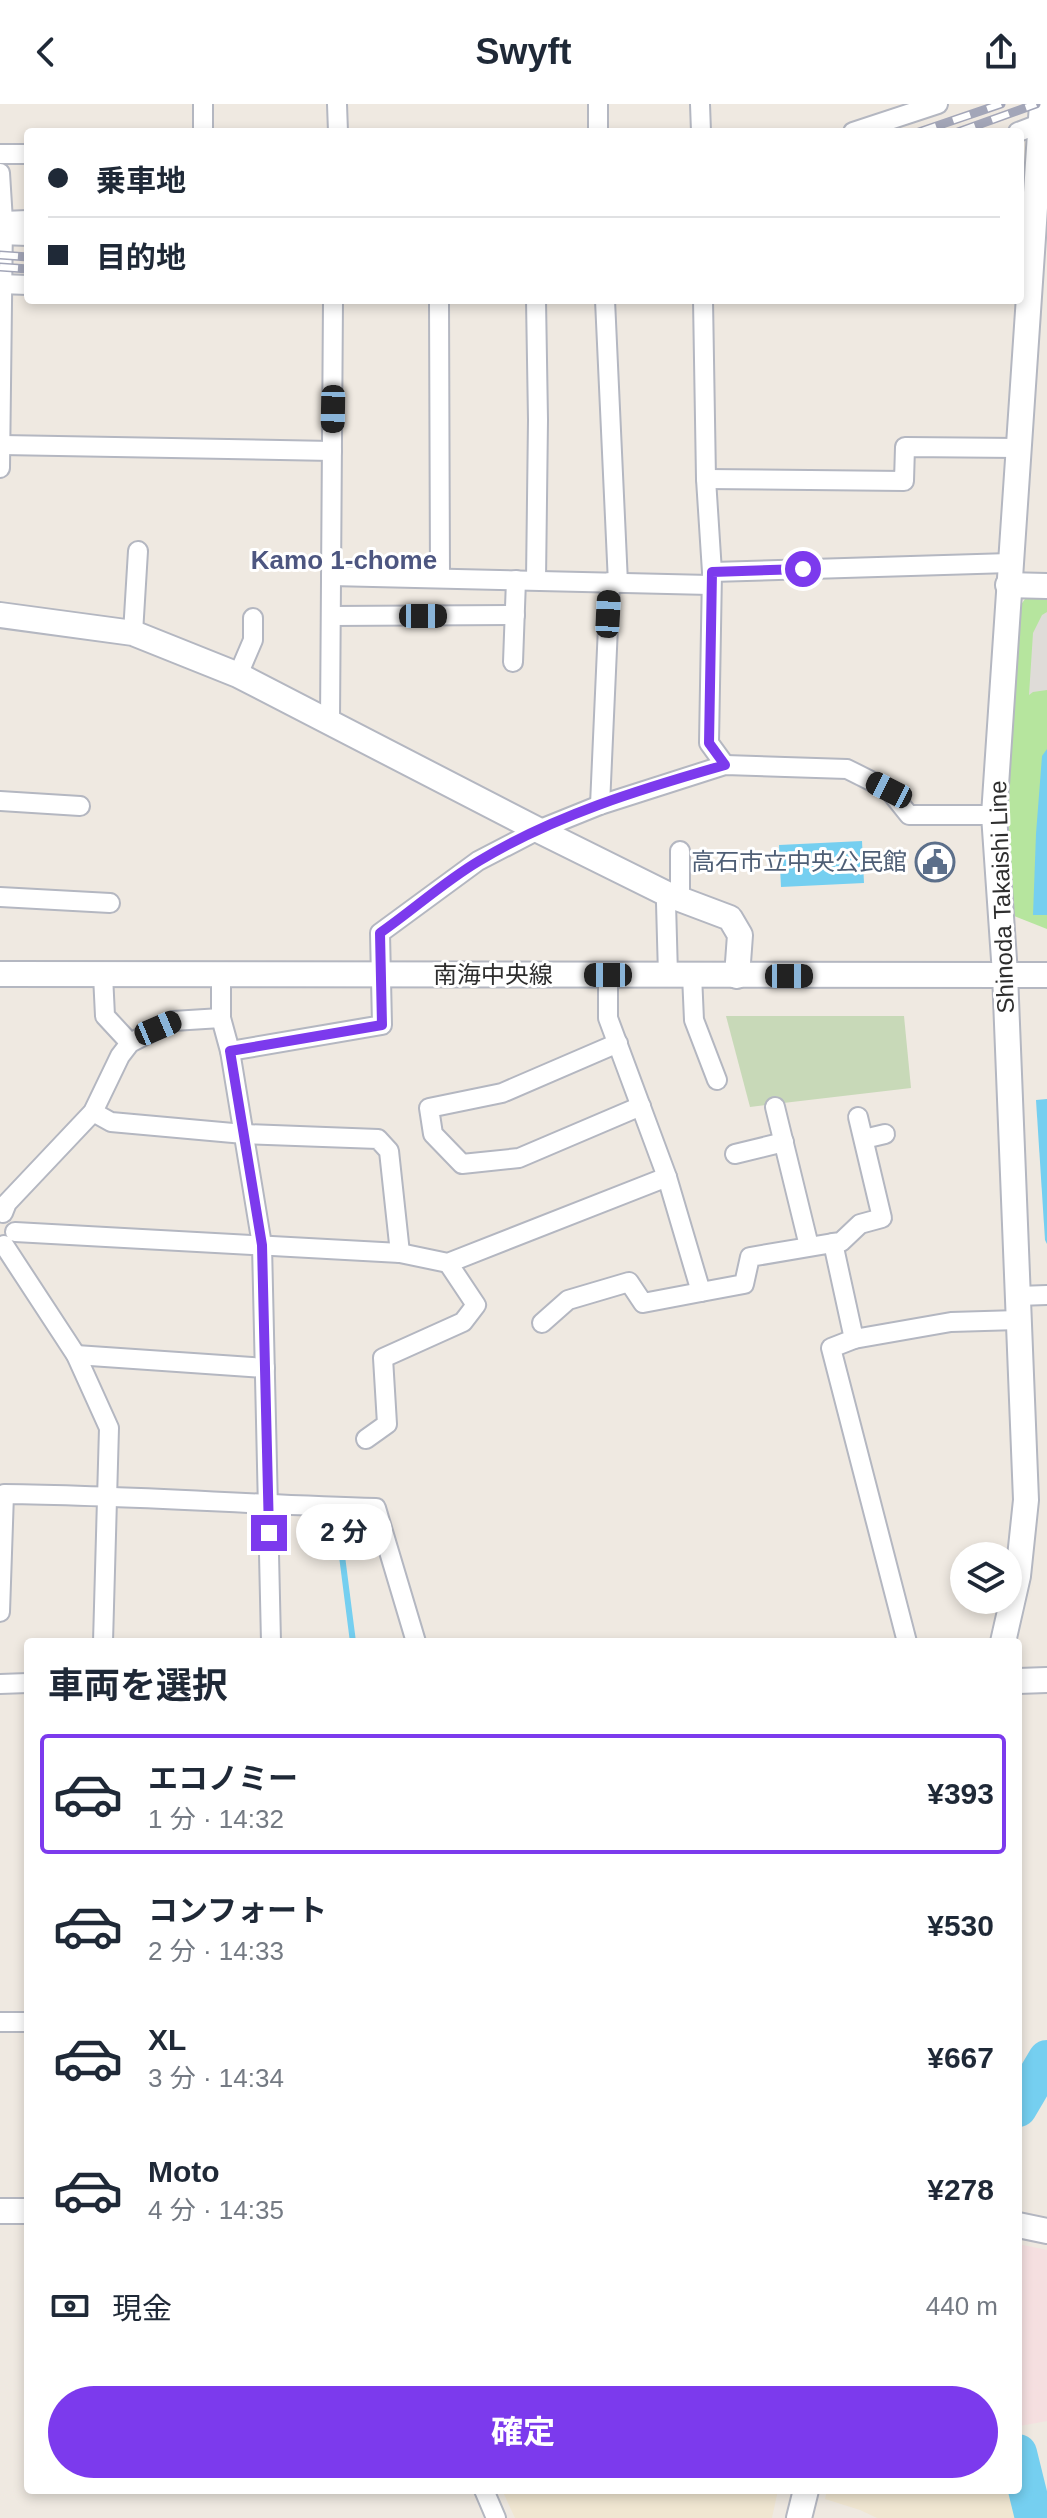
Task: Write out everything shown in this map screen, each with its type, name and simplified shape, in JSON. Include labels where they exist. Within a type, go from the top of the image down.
[{"type":"street","points":[[203,104],[203,128]]},
{"type":"street","points":[[337,104],[338,128]]},
{"type":"street","points":[[598,104],[598,128]]},
{"type":"street","points":[[700,104],[701,128]]},
{"type":"street","points":[[865,128],[938,104]]},
{"type":"street","name":"Shinoda Takaishi Line","points":[[1004,1638],[1018,1576],[1026,1500],[1005,974],[994,815],[1018,448],[1040,248],[1037,120]]},
{"type":"street","points":[[0,154],[24,154]]},
{"type":"street","points":[[0,176],[0,468]]},
{"type":"street","points":[[2,230],[24,222]]},
{"type":"street","points":[[2,230],[24,235]]},
{"type":"street","points":[[1,284],[24,285]]},
{"type":"street","points":[[330,721],[333,304]]},
{"type":"street","points":[[439,304],[440,578]]},
{"type":"street","points":[[536,304],[536,580]]},
{"type":"street","points":[[600,805],[614,582],[605,304]]},
{"type":"street","points":[[703,304],[711,579],[709,743],[725,765]]},
{"type":"street","points":[[2,445],[332,451]]},
{"type":"street","points":[[706,479],[904,481],[905,447],[1018,448]]},
{"type":"street","points":[[133,633],[138,551]]},
{"type":"street","points":[[331,576],[614,582],[1009,574],[1047,586]]},
{"type":"street","points":[[513,662],[516,580]]},
{"type":"street","points":[[0,615],[133,633],[238,675],[538,830],[674,896],[730,918],[740,935],[737,976]]},
{"type":"street","points":[[331,616],[515,615]]},
{"type":"street","points":[[238,675],[253,640],[253,618]]},
{"type":"street","points":[[230,1051],[382,1025],[380,933],[478,861],[538,830],[600,805],[725,765],[847,769],[889,790],[909,815],[994,815]]},
{"type":"street","points":[[0,801],[80,806]]},
{"type":"street","points":[[680,851],[680,890],[666,903],[680,975],[717,1080]]},
{"type":"street","points":[[0,897],[110,903]]},
{"type":"street","name":"南海中央線","points":[[0,974],[1040,975]]},
{"type":"street","points":[[103,975],[105,1016],[130,1043]]},
{"type":"street","points":[[221,975],[221,1018],[230,1051],[262,1245],[271,1638]]},
{"type":"street","points":[[608,975],[608,1018],[667,1177],[701,1292]]},
{"type":"street","points":[[6,1241],[14,1222],[2,1212],[7,1203],[93,1112],[120,1056],[130,1043],[173,1021],[221,1018]]},
{"type":"street","points":[[618,1043],[502,1093],[429,1108],[433,1134],[462,1164],[519,1158],[641,1106]]},
{"type":"street","points":[[775,1107],[809,1246]]},
{"type":"street","points":[[93,1112],[111,1122],[244,1134],[378,1139],[389,1151],[400,1253]]},
{"type":"street","points":[[542,1323],[568,1300],[629,1282],[643,1303],[744,1284],[750,1257],[841,1242],[860,1224],[882,1218],[858,1117]]},
{"type":"street","points":[[864,1139],[885,1134]]},
{"type":"street","points":[[735,1154],[784,1142]]},
{"type":"street","points":[[6,1241],[262,1245],[400,1253],[448,1263],[667,1177]]},
{"type":"street","points":[[6,1241],[76,1355],[109,1428],[103,1638]]},
{"type":"street","points":[[833,1243],[854,1339]]},
{"type":"street","points":[[366,1439],[387,1424],[383,1358],[463,1322],[476,1305],[448,1263]]},
{"type":"street","points":[[906,1638],[831,1348],[854,1339],[1019,1308],[1047,1295]]},
{"type":"street","points":[[76,1355],[265,1368]]},
{"type":"street","points":[[0,1612],[4,1494],[108,1495],[376,1508],[415,1638]]},
{"type":"street","points":[[1022,1681],[1047,1680]]},
{"type":"street","points":[[0,1684],[24,1683]]},
{"type":"street","points":[[0,2022],[24,2022]]},
{"type":"street","points":[[0,2211],[24,2211]]},
{"type":"street","points":[[1022,2226],[1047,2231]]},
{"type":"street","points":[[486,2494],[496,2518]]},
{"type":"street","points":[[799,2518],[805,2494]]},
{"type":"shaded area","points":[[1047,612],[1047,690],[1029,695],[1033,633],[1042,615]]},
{"type":"shaded area","points":[[1022,2245],[1047,2250],[1047,2421],[1022,2426]]},
{"type":"shaded area","points":[[504,2494],[777,2494],[772,2518],[515,2518]]},
{"type":"shaded area","points":[[826,2494],[1016,2494],[1023,2518],[877,2518],[825,2499]]},
{"type":"green space","points":[[1030,592],[1047,592],[1047,929],[1014,916],[1009,832],[1010,748],[1020,606]]},
{"type":"green space","points":[[726,1016],[904,1016],[911,1088],[750,1107]]},
{"type":"water","points":[[1047,749],[1047,915],[1033,915],[1042,756]]},
{"type":"water","points":[[862,841],[864,883],[781,887],[779,845]]},
{"type":"water","points":[[1047,1099],[1047,1244],[1036,1100]]},
{"type":"waterway","points":[[337,1517],[352,1638]]},
{"type":"waterway","points":[[1022,2101],[1047,2059]]},
{"type":"waterway","points":[[1022,2469],[1034,2518]]},
{"type":"railway","points":[[931,128],[1001,104]]},
{"type":"railway","points":[[969,128],[1036,104]]},
{"type":"railway","points":[[0,255],[24,257]]},
{"type":"railway","points":[[0,267],[24,269]]},
{"type":"place","name":"高石市立中央公民館","points":[[935,862]]},
{"type":"district","name":"Kamo 1-chome","points":[[344,560]]},
{"type":"route","points":[[269,1533],[262,1245],[230,1051],[382,1025],[380,933],[478,861],[538,830],[600,805],[725,765],[709,743],[712,572],[803,569]]}]
